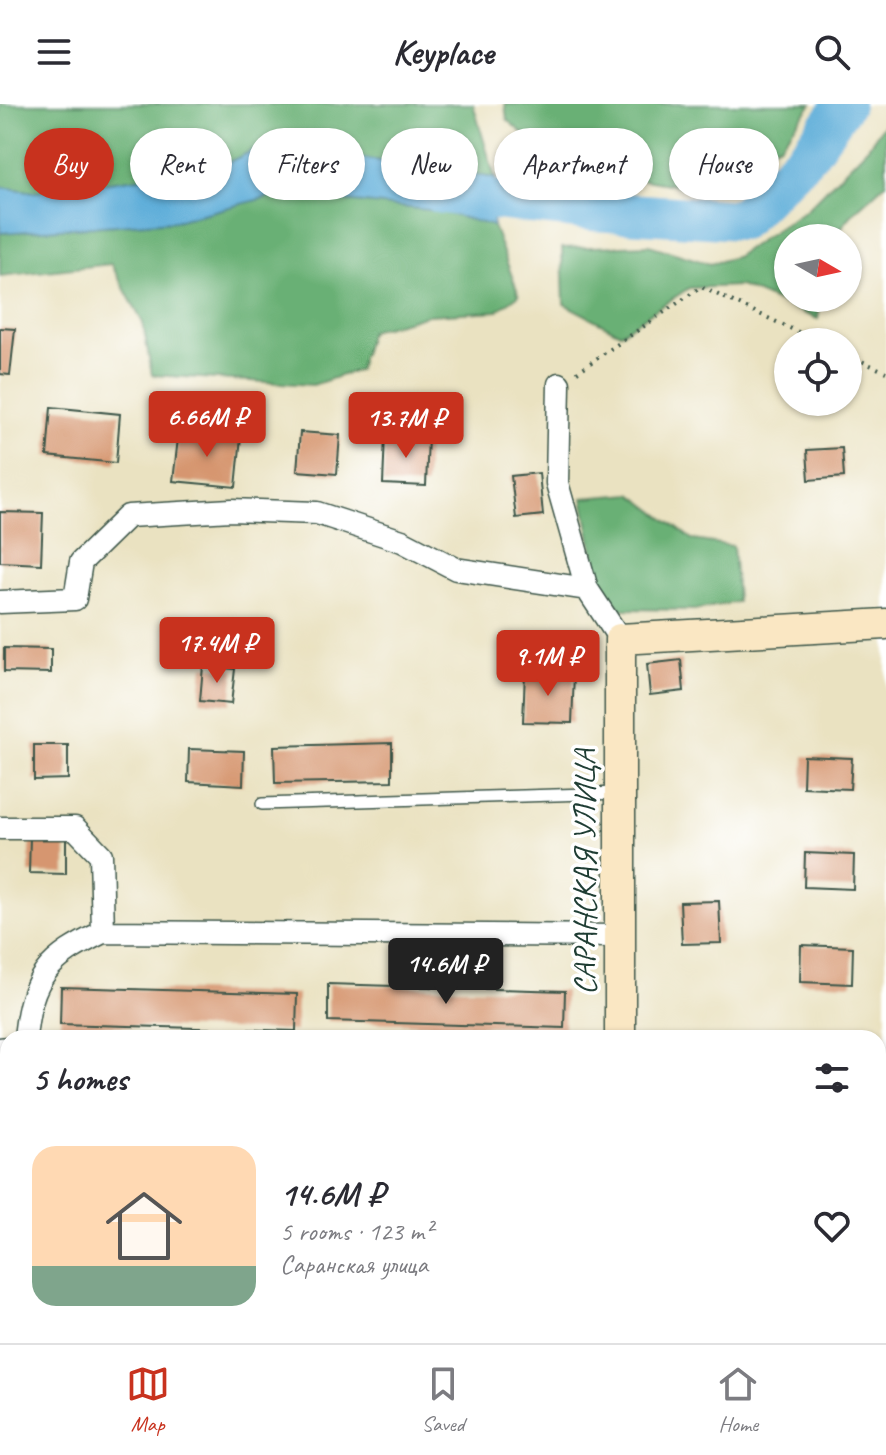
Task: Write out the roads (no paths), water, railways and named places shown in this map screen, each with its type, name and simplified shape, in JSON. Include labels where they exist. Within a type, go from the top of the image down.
[{"type":"street","points":[[559,384],[557,483],[587,589],[620,639],[886,624]]},
{"type":"street","points":[[0,602],[75,599],[81,562],[128,516],[231,510],[317,513],[402,541],[456,569],[587,589]]},
{"type":"street","name":"САРАНСКАЯ УЛИЦА","points":[[620,639],[620,1030]]},
{"type":"street","points":[[0,828],[75,828],[101,855],[103,932]]},
{"type":"street","points":[[26,1030],[28,1003],[46,969],[75,945],[103,932],[620,936]]},
{"type":"lane","points":[[262,804],[619,793]]},
{"type":"water","points":[[248,153],[248,200],[257,200],[175,221],[0,233],[0,187],[24,190],[24,200],[114,200],[114,181],[130,179],[130,200],[232,200],[232,161]]},
{"type":"water","points":[[365,159],[381,161],[381,200],[478,200],[478,175],[494,178],[493,226],[439,211],[336,200],[365,200]]},
{"type":"waterway","points":[[478,198],[592,211],[741,220],[810,152],[844,104]]}]
